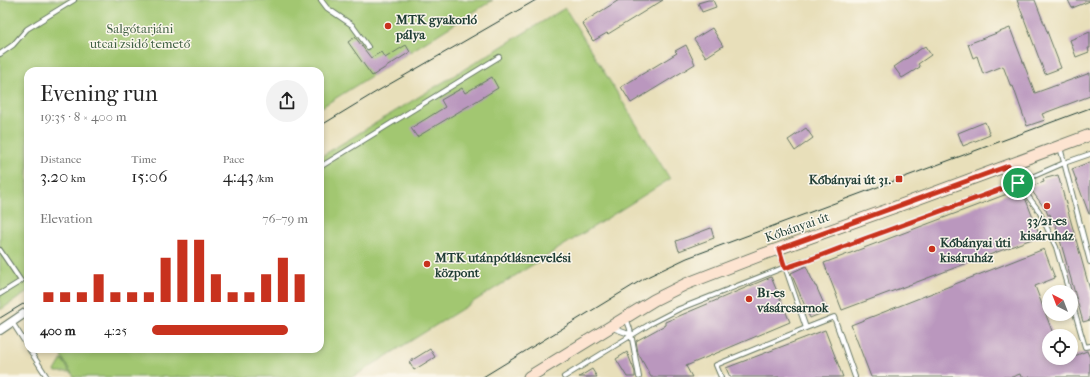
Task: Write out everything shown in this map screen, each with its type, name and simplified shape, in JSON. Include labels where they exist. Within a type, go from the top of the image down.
[{"type":"main road","name":"Kőbányai út","points":[[529,377],[625,317],[686,284],[761,255],[908,203],[1090,135]]},
{"type":"street","points":[[0,330],[24,314]]},
{"type":"lane","points":[[0,54],[13,45],[27,29],[74,0]]},
{"type":"lane","points":[[321,0],[327,8],[352,25],[368,47]]},
{"type":"lane","points":[[324,165],[499,57]]},
{"type":"lane","points":[[1060,147],[1090,262]]},
{"type":"lane","points":[[564,377],[650,324],[679,309],[785,268],[1018,183],[1064,163],[1090,154]]},
{"type":"lane","points":[[1008,166],[1038,211],[1056,247],[1067,285]]},
{"type":"lane","points":[[779,249],[806,328]]},
{"type":"lane","points":[[0,250],[21,281],[0,294]]},
{"type":"lane","points":[[721,377],[716,365],[834,316],[855,377]]},
{"type":"lane","points":[[625,317],[630,325],[639,377]]},
{"type":"lane","points":[[1078,321],[1085,347],[1090,346]]},
{"type":"lane","points":[[12,322],[24,341]]},
{"type":"lane","points":[[609,327],[632,335]]},
{"type":"lane","points":[[32,353],[47,377]]},
{"type":"green space","name":"Salgótarjáni utcai zsidó temető","points":[[0,0],[493,0],[324,106],[324,67],[24,67],[24,295],[0,310]]},
{"type":"green space","name":"MTK utánpótlásnevelési központ","points":[[565,8],[670,179],[353,377],[74,377],[59,353],[324,353],[324,155]]},
{"type":"green space","points":[[62,359],[70,372],[55,371]]},
{"type":"building","points":[[619,0],[663,0],[608,34],[607,33],[593,41],[582,23]]},
{"type":"building","points":[[713,0],[716,7],[702,12],[698,3]]},
{"type":"building","points":[[1017,0],[1035,0],[1061,68],[1045,74]]},
{"type":"building","points":[[1068,0],[1090,0],[1090,1],[1072,8]]},
{"type":"building","points":[[712,28],[723,46],[706,57],[694,39]]},
{"type":"building","points":[[1010,28],[1035,93],[1090,73],[1090,96],[1042,114],[1045,120],[1027,126],[1013,86],[1011,87],[1003,66],[983,74],[977,56],[973,58],[968,44]]},
{"type":"building","points":[[1090,32],[1089,52],[1076,57],[1070,40]]},
{"type":"building","points":[[355,37],[371,58],[381,52],[385,58],[406,45],[410,52],[372,76],[348,42]]},
{"type":"building","points":[[686,45],[695,64],[631,103],[621,87],[677,53],[675,51]]},
{"type":"building","points":[[925,46],[931,55],[918,64],[920,67],[902,78],[894,67]]},
{"type":"building","points":[[492,77],[498,88],[417,137],[411,128],[445,107],[441,100],[462,88],[465,93]]},
{"type":"building","points":[[985,122],[990,135],[963,146],[958,133]]},
{"type":"building","points":[[806,128],[813,138],[795,151],[788,140]]},
{"type":"building","points":[[1090,162],[1090,214],[1089,214],[1072,169]]},
{"type":"building","points":[[1058,175],[1090,290],[1090,320],[1083,322],[1078,304],[1078,285],[1073,285],[1055,222],[1052,223],[1050,214],[1048,215],[1029,187],[1044,182],[1043,179]]},
{"type":"building","name":"Kőbányai úti kisáruház","points":[[1015,191],[1019,191],[1026,200],[1040,236],[842,310],[824,263]]},
{"type":"building","points":[[711,228],[714,238],[679,251],[676,241]]},
{"type":"building","points":[[1044,249],[1055,278],[1035,286],[1042,304],[1042,321],[1048,321],[1051,329],[1042,329],[1042,365],[1078,365],[1078,355],[1087,351],[1090,358],[1090,377],[1021,377],[1020,374],[1012,377],[871,377],[851,325]]},
{"type":"building","points":[[806,266],[827,311],[810,318],[791,273]]},
{"type":"building","name":"B1-es vásárcsarnok","points":[[771,277],[790,322],[686,366],[692,377],[651,377],[638,353],[636,341],[665,325],[665,322]]},
{"type":"building","points":[[825,330],[843,377],[730,377],[726,368]]},
{"type":"building","points":[[430,349],[435,357],[414,370],[409,362]]},
{"type":"building","points":[[627,352],[635,372],[635,377],[627,377],[616,359]]},
{"type":"building","points":[[592,369],[597,377],[579,377]]},
{"type":"tram line","points":[[324,124],[536,0]]},
{"type":"tram line","points":[[483,377],[645,278],[687,258],[1090,108]]},
{"type":"tram line","points":[[0,318],[24,303]]},
{"type":"place","name":"MTK gyakorló pálya","points":[[388,26]]},
{"type":"place","name":"Kőbányai út 31.","points":[[899,179]]},
{"type":"place","name":"33/21-es kisáruház","points":[[1047,206]]},
{"type":"place","name":"Kőbányai úti kisáruház","points":[[932,249]]},
{"type":"place","name":"MTK utánpótlásnevelési központ","points":[[427,264]]},
{"type":"place","name":"B1-es vásárcsarnok","points":[[749,299]]},
{"type":"route","points":[[1008,166],[1018,183],[785,268],[779,249],[1008,166]]}]
